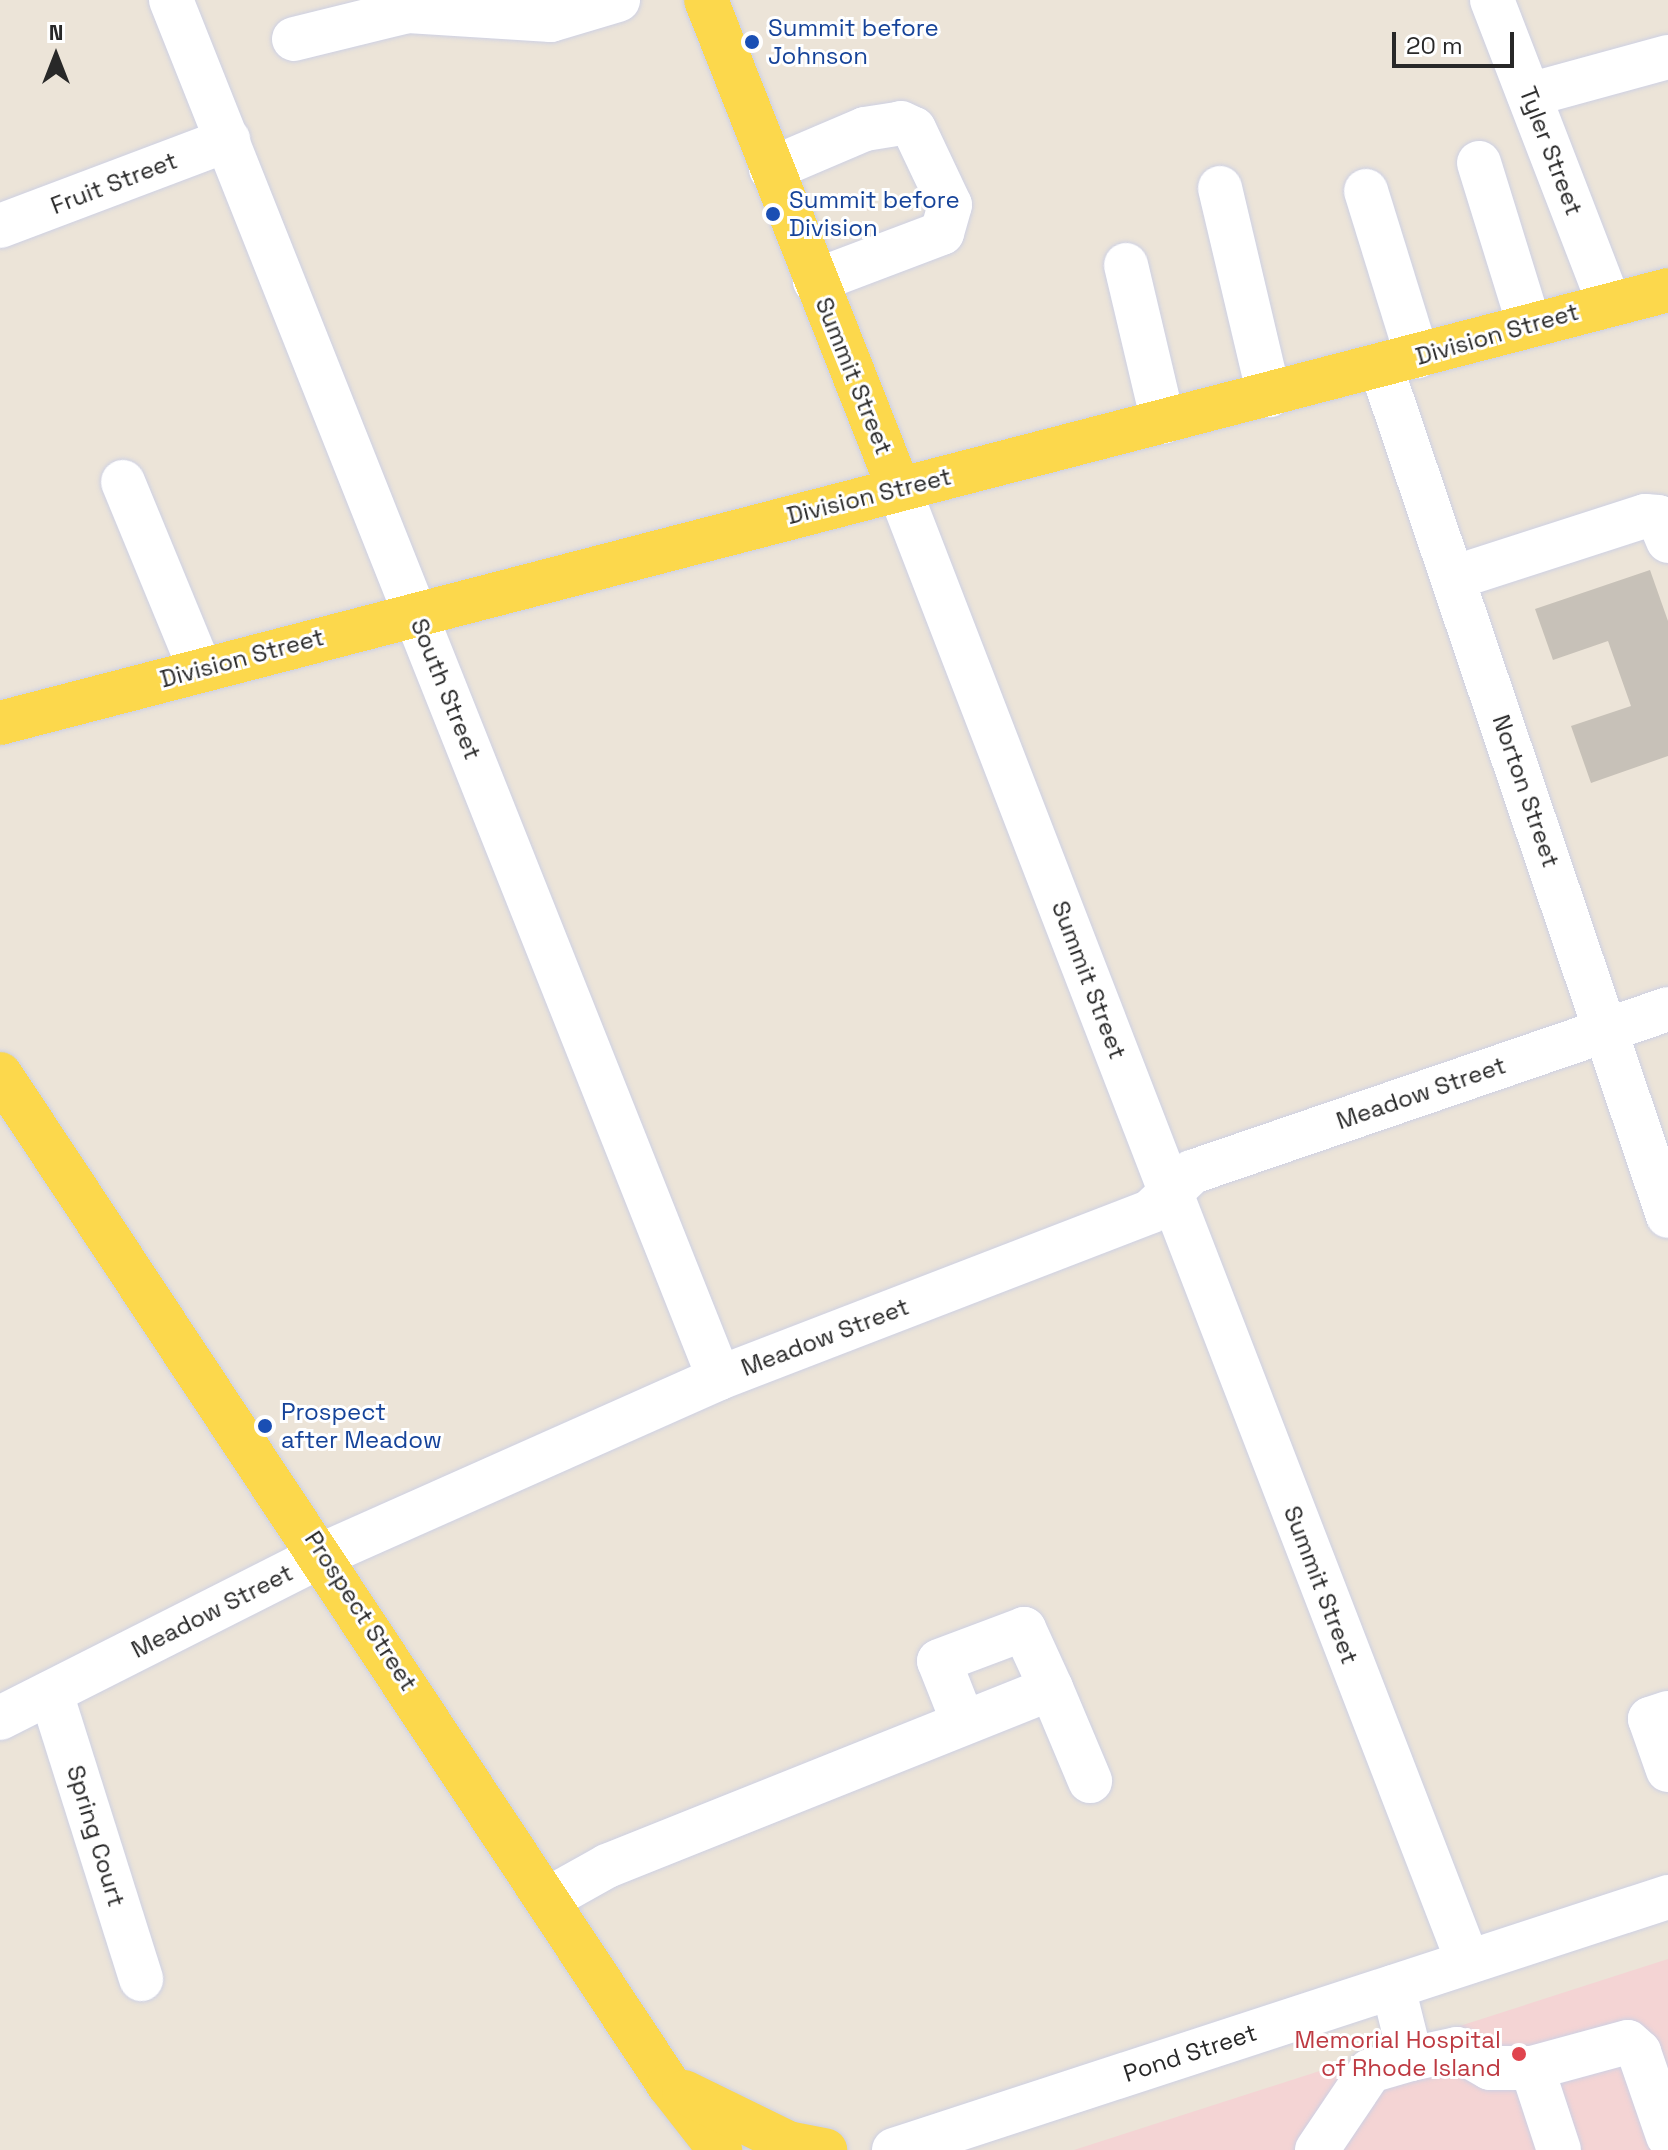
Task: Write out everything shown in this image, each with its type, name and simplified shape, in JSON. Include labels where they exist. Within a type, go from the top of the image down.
[{"type":"main road","name":"Summit Street","points":[[706,0],[899,489]]},
{"type":"main road","name":"Division Street","points":[[0,723],[1668,290]]},
{"type":"main road","name":"Division Street","points":[[0,706],[71,703]]},
{"type":"main road","name":"Prospect Street","points":[[4,1085],[324,1554],[669,2085],[720,2150]]},
{"type":"main road","points":[[669,2085],[773,2137],[825,2150]]},
{"type":"street","name":"South Street","points":[[171,0],[719,1378]]},
{"type":"street","points":[[294,39],[408,11],[551,20],[618,0]]},
{"type":"street","name":"Tyler Street","points":[[1492,0],[1609,303]]},
{"type":"street","points":[[1529,95],[1668,57]]},
{"type":"street","points":[[771,169],[865,129],[901,123],[914,129],[950,205],[942,233],[815,281]]},
{"type":"street","name":"Fruit Street","points":[[0,226],[228,140]]},
{"type":"street","points":[[1479,163],[1529,325]]},
{"type":"street","points":[[1220,188],[1269,395]]},
{"type":"street","name":"Norton Street","points":[[1366,191],[1399,362],[1453,578],[1608,1028],[1668,1216]]},
{"type":"street","points":[[1126,265],[1163,422]]},
{"type":"street","points":[[123,482],[200,669]]},
{"type":"street","name":"Summit Street","points":[[899,489],[1468,1962]]},
{"type":"street","points":[[1453,578],[1645,516],[1658,517],[1668,541]]},
{"type":"street","name":"Meadow Street","points":[[0,1718],[324,1554],[719,1378],[1151,1211],[1192,1172],[1668,1009]]},
{"type":"street","points":[[962,1719],[939,1661],[1024,1629],[1090,1781]]},
{"type":"street","points":[[548,1899],[607,1866],[962,1719],[1051,1688]]},
{"type":"street","name":"Spring Court","points":[[51,1693],[141,1979]]},
{"type":"street","points":[[1668,1713],[1650,1719],[1668,1770]]},
{"type":"street","name":"Pond Street","points":[[894,2150],[1668,1897]]},
{"type":"street","points":[[1393,1987],[1411,2059]]},
{"type":"street","points":[[1317,2150],[1370,2071],[1457,2049],[1490,2068],[1532,2068],[1628,2042],[1639,2052],[1668,2136]]},
{"type":"street","points":[[1532,2068],[1559,2150]]},
{"type":"shaded area","name":"Memorial Hospital of Rhode Island","points":[[1668,1959],[1668,2150],[1074,2150]]},
{"type":"building","points":[[1650,570],[1668,621],[1668,756],[1591,783],[1571,726],[1631,706],[1608,641],[1553,660],[1535,609]]},
{"type":"place","name":"Summit before Johnson","points":[[752,42]]},
{"type":"place","name":"Summit before Division","points":[[773,214]]},
{"type":"place","name":"Prospect after Meadow","points":[[265,1426]]},
{"type":"place","name":"Memorial Hospital of Rhode Island","points":[[1519,2054]]}]
